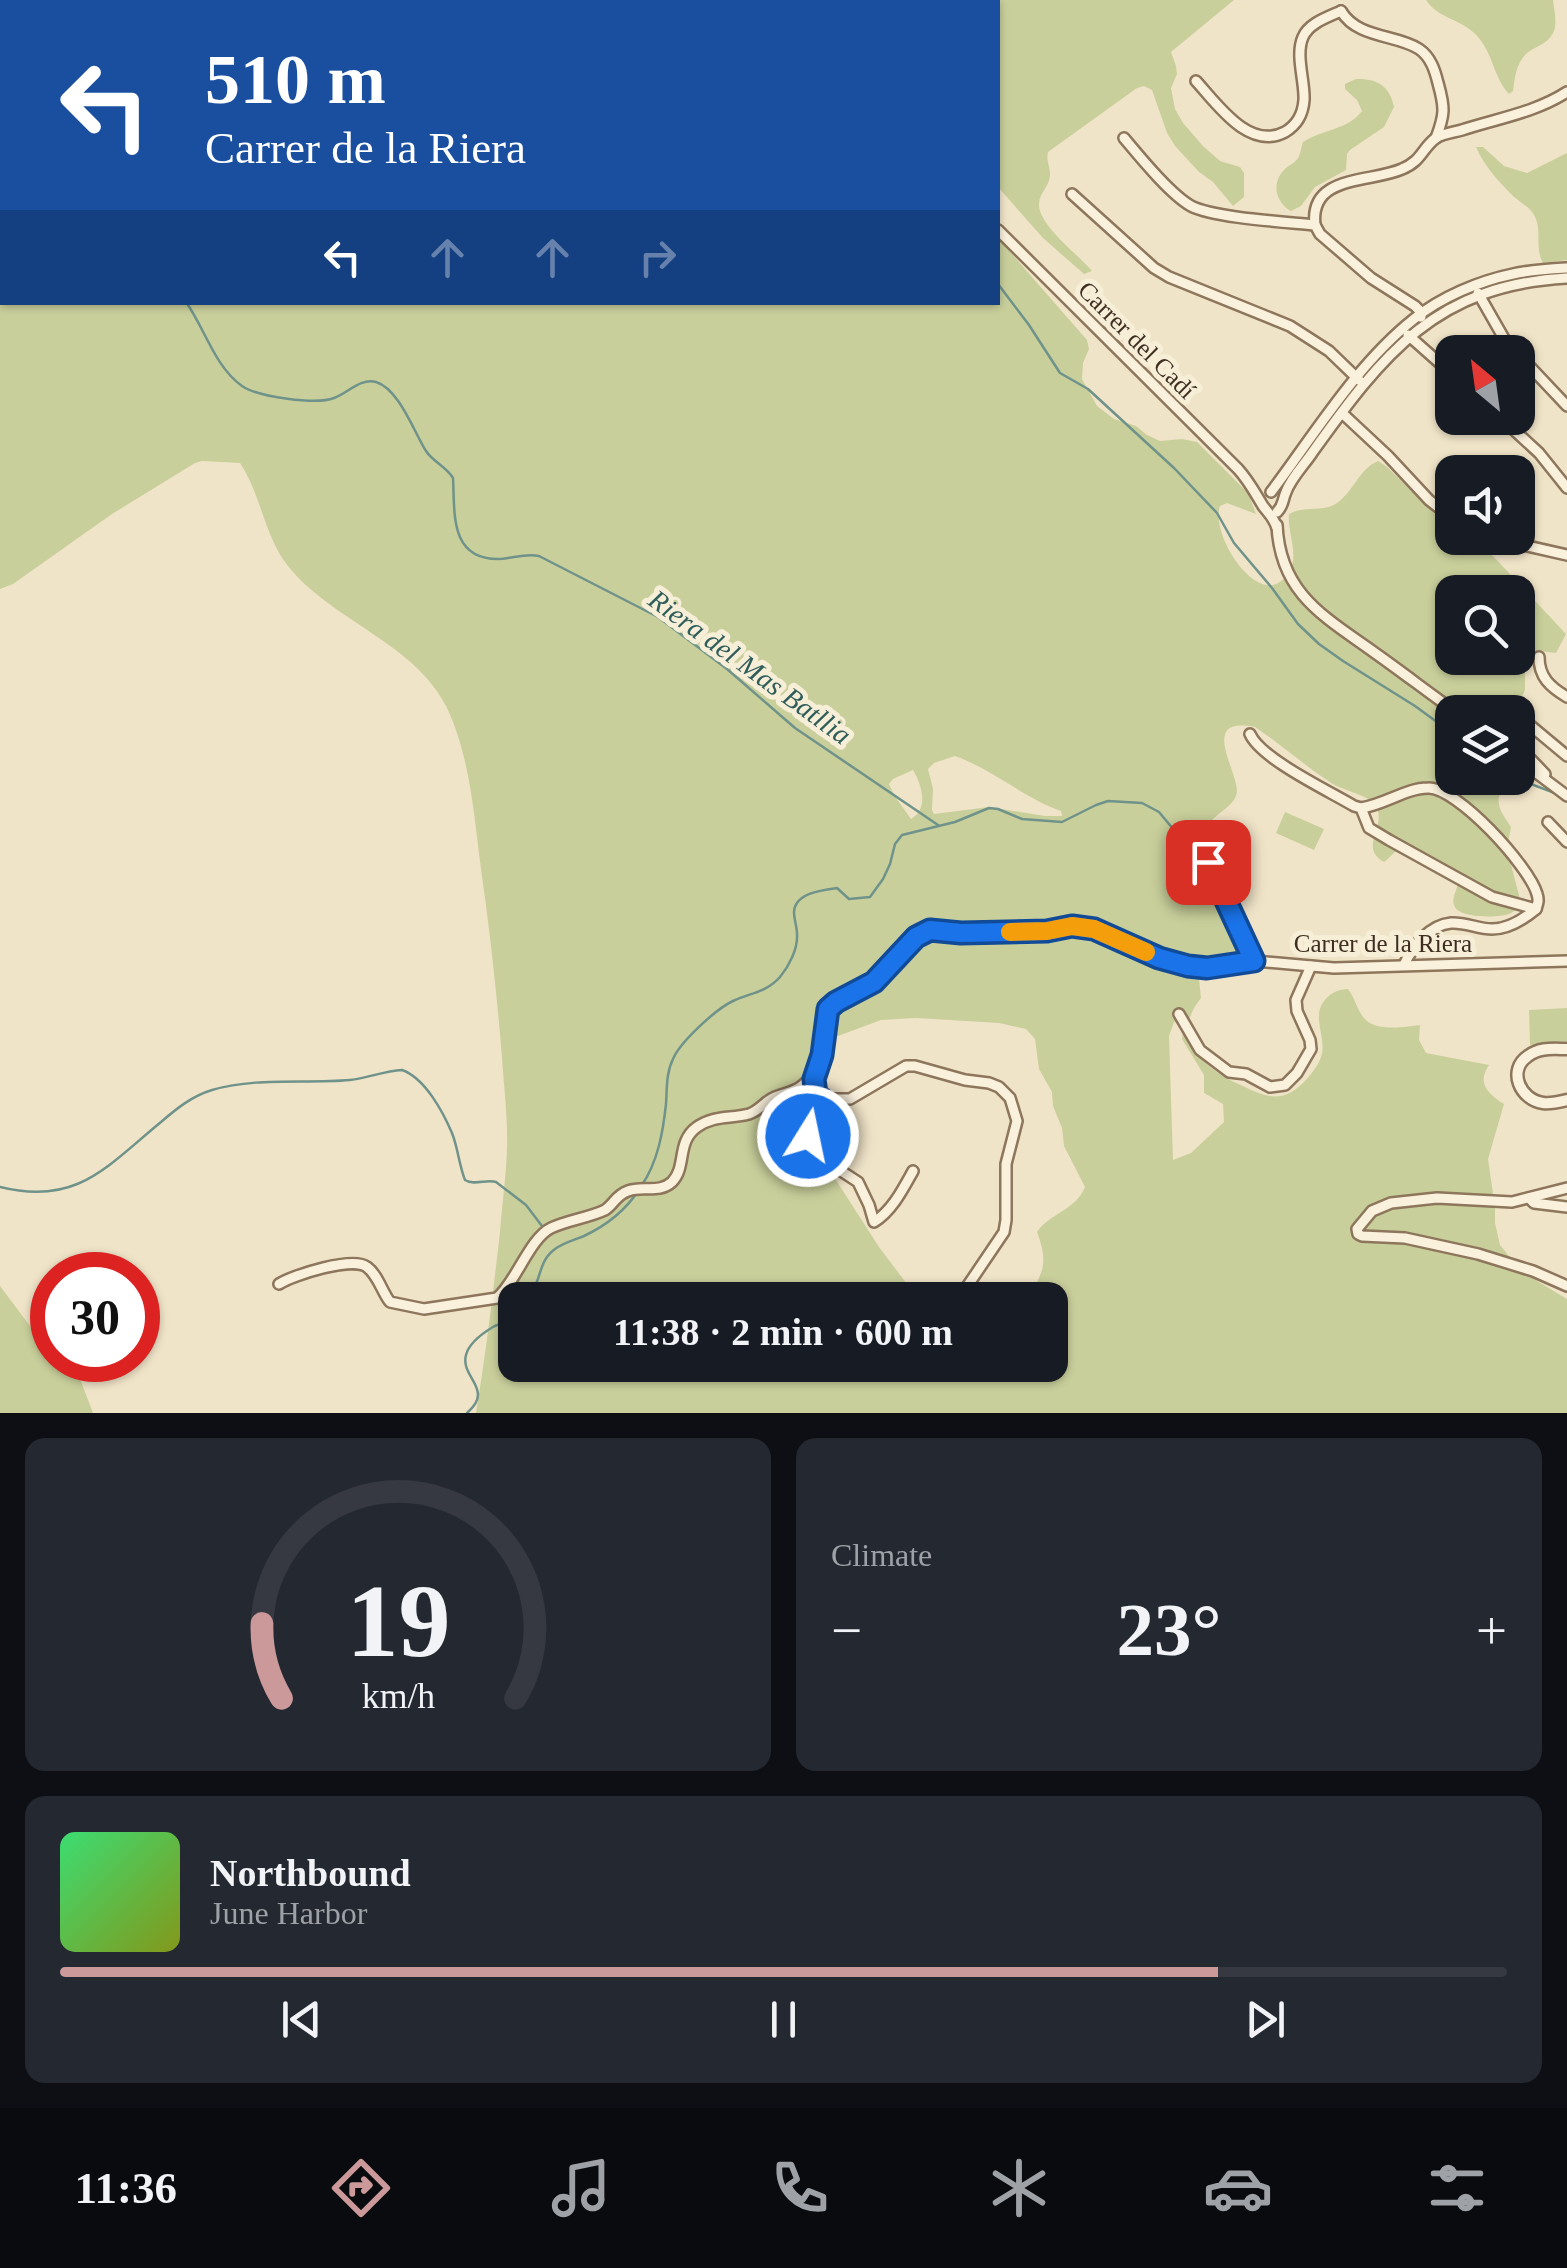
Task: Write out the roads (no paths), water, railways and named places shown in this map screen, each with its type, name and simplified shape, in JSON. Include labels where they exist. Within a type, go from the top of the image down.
[{"type":"street","points":[[1196,81],[1230,118],[1247,130],[1260,136],[1277,135],[1290,130],[1304,107],[1304,34],[1341,6],[1346,19],[1356,27],[1419,49],[1428,58],[1445,106],[1436,138],[1404,169],[1332,188],[1317,205],[1314,216],[1320,234],[1371,278],[1420,310],[1422,319]]},
{"type":"street","points":[[1436,138],[1509,118],[1548,104],[1567,92]]},
{"type":"street","points":[[1124,138],[1186,204],[1200,210],[1316,226]]},
{"type":"street","points":[[1072,194],[1154,268],[1290,326],[1329,351],[1361,382]]},
{"type":"street","name":"Carrer del Cadí","points":[[1000,232],[1273,508],[1280,495],[1248,480]]},
{"type":"street","points":[[1435,697],[1314,608],[1289,576],[1273,508],[1264,498],[1361,382],[1422,319],[1516,273],[1567,268]]},
{"type":"street","points":[[1477,291],[1518,282],[1567,278]]},
{"type":"street","points":[[1477,291],[1502,335]]},
{"type":"street","points":[[1406,333],[1435,359]]},
{"type":"street","points":[[1535,372],[1567,406]]},
{"type":"street","points":[[1273,508],[1361,382]]},
{"type":"street","points":[[1342,412],[1435,505]]},
{"type":"street","points":[[1519,435],[1567,488]]},
{"type":"street","points":[[1535,547],[1567,554]]},
{"type":"street","points":[[1539,656],[1544,678],[1567,696]]},
{"type":"street","points":[[1535,729],[1567,756]]},
{"type":"street","points":[[1250,734],[1267,754],[1354,806],[1361,808],[1426,788],[1437,789],[1490,830],[1524,868],[1538,895],[1536,909],[1498,929],[1443,925],[1414,946],[1404,966]]},
{"type":"street","points":[[1535,764],[1567,796]]},
{"type":"street","points":[[1535,772],[1557,787]]},
{"type":"street","points":[[1361,808],[1369,828],[1389,840],[1492,897],[1536,909]]},
{"type":"street","points":[[1548,822],[1567,842]]},
{"type":"street","points":[[1205,857],[1254,961]]},
{"type":"street","name":"Carrer de la Riera","points":[[816,1072],[828,1009],[874,982],[916,937],[930,930],[961,933],[1047,931],[1072,926],[1094,929],[1159,958],[1207,968],[1254,961],[1312,966],[1404,966],[1567,960]]},
{"type":"street","points":[[1179,1014],[1200,1050],[1228,1072],[1246,1074],[1270,1086],[1285,1085],[1297,1074],[1310,1049],[1296,1000],[1312,966]]},
{"type":"street","points":[[1567,1049],[1548,1048],[1527,1056],[1516,1077],[1526,1094],[1540,1103],[1567,1100]]},
{"type":"street","points":[[816,1072],[816,1094],[822,1099],[850,1099],[906,1066],[990,1083],[1010,1098],[1017,1121],[1006,1164],[1004,1232],[970,1282]]},
{"type":"street","points":[[279,1284],[321,1269],[354,1263],[368,1267],[390,1302],[424,1309],[497,1298],[549,1228],[606,1210],[618,1196],[631,1189],[654,1190],[670,1184],[686,1138],[696,1128],[710,1120],[751,1114],[774,1097],[800,1088],[816,1072]]},
{"type":"street","points":[[822,1099],[808,1136],[814,1154],[858,1182],[874,1222],[882,1217],[914,1171]]},
{"type":"street","points":[[1567,1188],[1512,1202],[1437,1198],[1391,1203],[1372,1211],[1357,1229],[1358,1234],[1404,1238],[1478,1254],[1567,1286]]},
{"type":"street","points":[[1529,1198],[1567,1207]]},
{"type":"waterway","points":[[1000,287],[1060,373],[1088,389],[1217,513],[1234,543],[1298,624],[1343,661],[1435,721]]},
{"type":"waterway","name":"Riera del Mas Batllia","points":[[188,305],[225,369],[250,390],[314,401],[334,398],[365,382],[384,386],[399,402],[426,451],[453,478],[455,519],[463,542],[471,551],[498,559],[539,556],[658,617],[727,669],[795,728],[938,825]]},
{"type":"waterway","points":[[1535,786],[1560,795]]},
{"type":"waterway","points":[[642,1185],[659,1146],[668,1075],[677,1052],[717,1011],[780,977],[794,951],[794,912],[804,897],[837,888],[849,899],[870,897],[883,879],[902,835],[955,822],[989,808],[1022,819],[1062,822],[1108,801],[1142,803],[1159,812],[1179,836]]},
{"type":"waterway","points":[[0,1187],[27,1192],[70,1187],[106,1167],[178,1108],[212,1090],[263,1082],[350,1080],[402,1070],[418,1080],[438,1106],[452,1133],[465,1180],[496,1182],[526,1205],[545,1230]]},
{"type":"waterway","points":[[536,1282],[550,1254],[607,1223],[638,1191]]},
{"type":"waterway","points":[[467,1413],[478,1397],[465,1363],[466,1355],[473,1342],[498,1324]]}]
